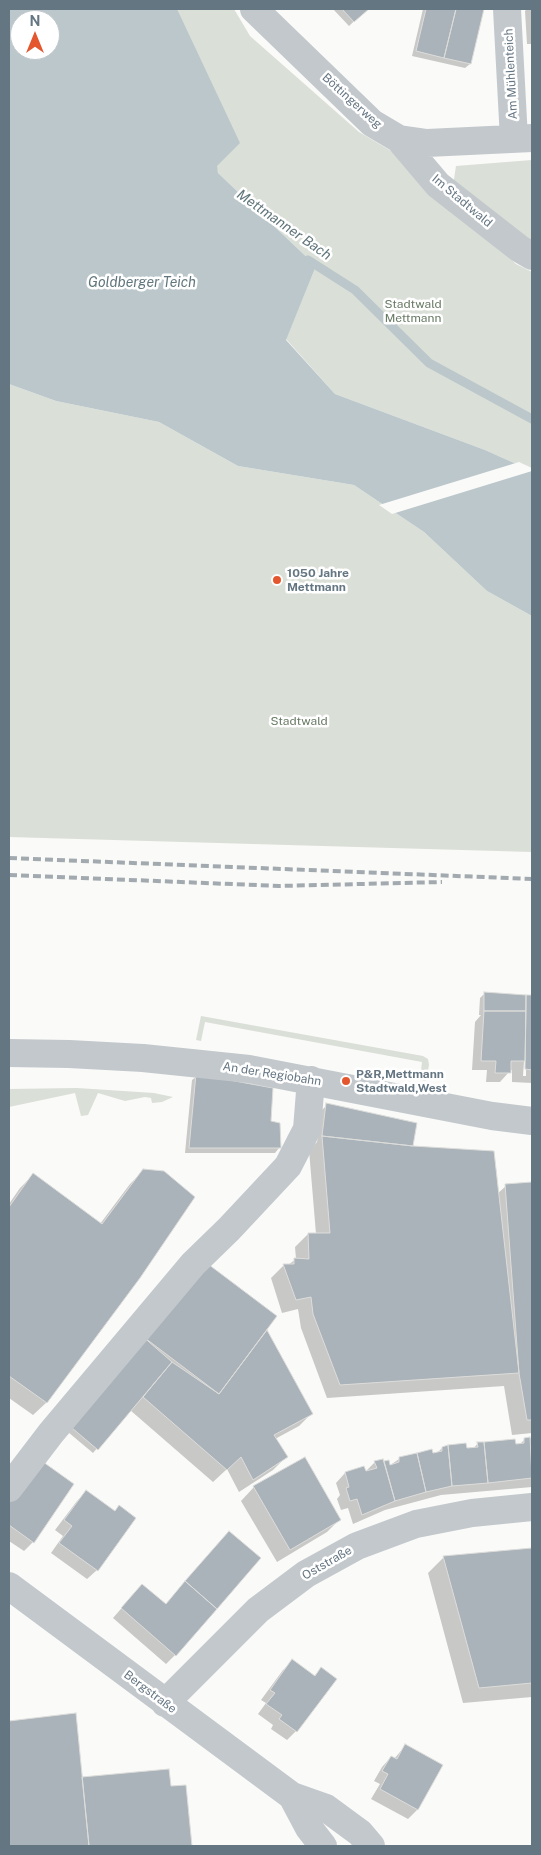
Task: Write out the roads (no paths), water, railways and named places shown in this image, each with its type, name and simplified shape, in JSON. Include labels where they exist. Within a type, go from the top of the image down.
[{"type":"street","name":"Böttingerweg","points":[[254,9],[372,123],[399,139],[427,143],[523,138]]},
{"type":"street","name":"Am Mühlenteich","points":[[507,9],[523,138]]},
{"type":"street","name":"Im Stadtwald","points":[[399,139],[438,185],[532,256]]},
{"type":"street","name":"An der Regiobahn","points":[[9,1053],[143,1058],[250,1070],[311,1080],[492,1116],[532,1121]]},
{"type":"street","points":[[9,1488],[51,1433],[194,1264],[288,1166],[307,1129],[308,1098],[311,1080]]},
{"type":"street","name":"Oststraße","points":[[165,1703],[258,1610],[306,1574],[357,1546],[416,1524],[472,1513],[532,1508]]},
{"type":"street","name":"Bergstraße","points":[[9,1586],[292,1796],[326,1808],[360,1833],[372,1846]]},
{"type":"street","name":"Bergstraße","points":[[292,1796],[308,1828],[323,1846]]},
{"type":"water","name":"Goldberger Teich","points":[[9,9],[177,9],[240,143],[217,166],[218,173],[316,266],[286,340],[335,394],[485,450],[532,471],[532,616],[487,591],[424,532],[354,485],[238,466],[159,422],[56,401],[9,384]]},
{"type":"waterway","name":"Mettmanner Bach","points":[[308,260],[355,290],[429,363],[532,419]]},
{"type":"railway","points":[[9,858],[532,879]]},
{"type":"railway","points":[[9,875],[279,886],[442,882]]},
{"type":"place","name":"1050 Jahre Mettmann","points":[[277,580]]},
{"type":"place","name":"P&R,Mettmann Stadtwald,West","points":[[346,1081]]},
{"type":"park label","name":"Stadtwald Mettmann","points":[[413,311]]},
{"type":"park label","name":"Stadtwald","points":[[299,721]]}]
